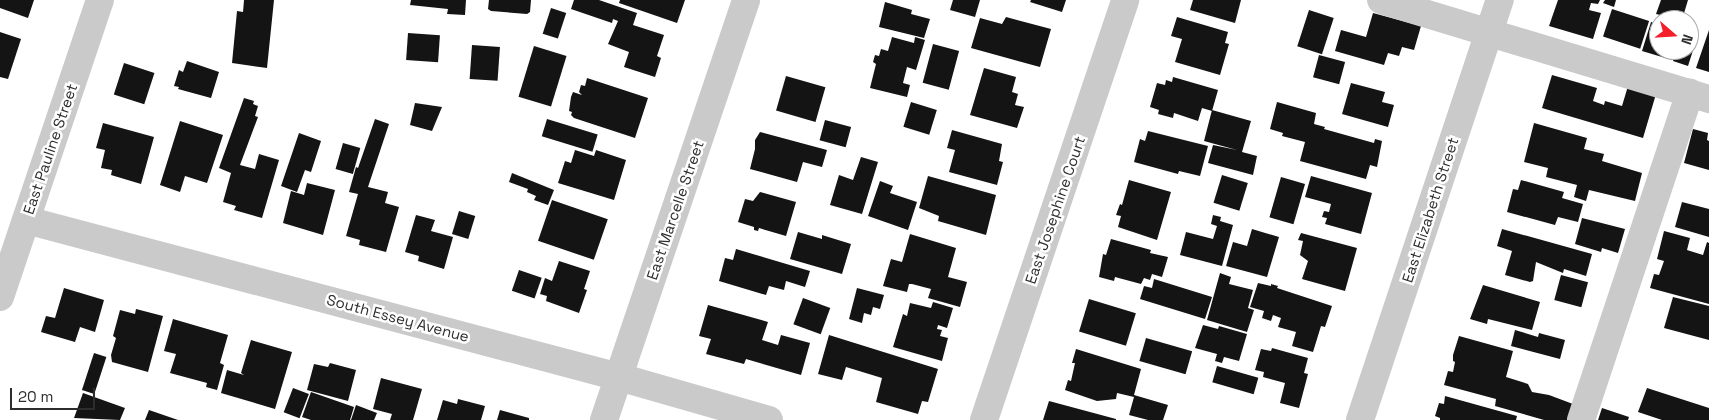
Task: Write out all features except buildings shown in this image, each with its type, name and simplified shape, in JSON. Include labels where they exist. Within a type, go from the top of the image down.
[{"type":"street","name":"East Pauline Street","points":[[0,297],[100,0]]},
{"type":"street","name":"East Marcelle Street","points":[[604,420],[746,0]]},
{"type":"street","name":"East Josephine Court","points":[[984,420],[1125,0]]},
{"type":"street","points":[[1381,0],[1700,96],[1581,420]]},
{"type":"street","name":"East Elizabeth Street","points":[[1360,420],[1500,0]]},
{"type":"street","name":"South Essey Avenue","points":[[26,220],[619,377],[769,420]]}]
